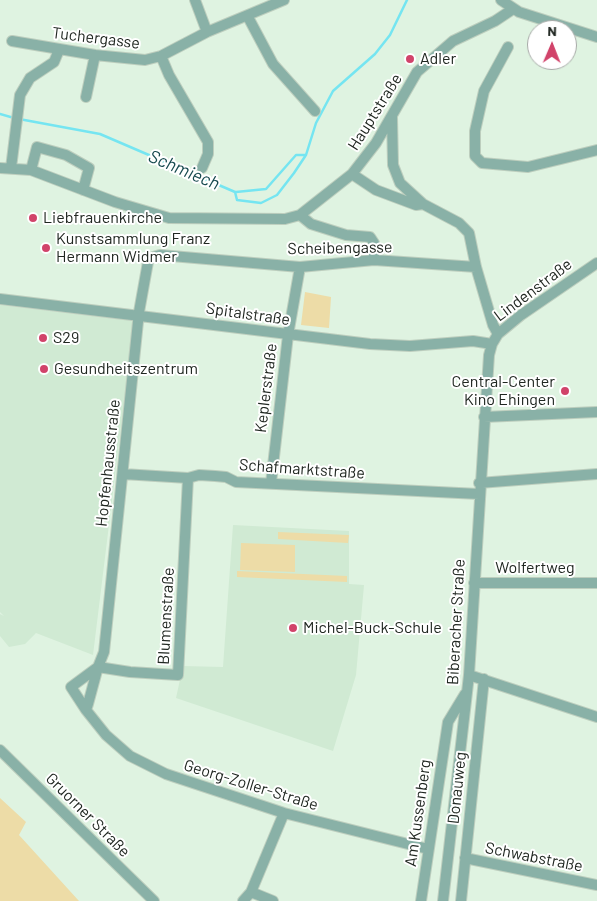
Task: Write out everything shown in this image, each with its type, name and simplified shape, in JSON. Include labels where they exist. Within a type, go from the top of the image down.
[{"type":"street","points":[[195,0],[206,32]]},
{"type":"street","name":"Tuchergasse","points":[[12,41],[95,55],[145,60],[161,56],[206,32],[248,17],[284,0]]},
{"type":"street","points":[[501,0],[513,9],[597,37]]},
{"type":"street","name":"Hauptstraße","points":[[0,168],[31,170],[115,202],[169,218],[285,219],[300,215],[352,174],[376,143],[408,85],[432,58],[453,41],[495,21],[513,9]]},
{"type":"street","points":[[248,17],[273,64],[315,111]]},
{"type":"street","points":[[508,47],[484,91],[475,131],[475,156],[482,163],[528,166],[597,150]]},
{"type":"street","points":[[11,168],[20,95],[30,78],[54,62],[60,50]]},
{"type":"street","points":[[86,97],[95,55]]},
{"type":"street","points":[[161,56],[169,75],[208,142],[208,154],[202,168]]},
{"type":"street","points":[[392,117],[392,150],[396,174],[408,192],[423,204],[465,229],[472,239],[476,267],[493,325],[498,334]]},
{"type":"street","points":[[31,170],[38,147],[66,155],[90,168],[83,190]]},
{"type":"street","points":[[352,174],[376,190],[416,205],[423,204]]},
{"type":"street","points":[[300,215],[311,224],[346,235],[370,237],[374,243],[374,260]]},
{"type":"street","name":"Scheibengasse","points":[[148,262],[153,256],[160,255],[300,267],[374,260],[476,267]]},
{"type":"street","name":"Hopfenhausstraße","points":[[98,667],[104,652],[138,316],[148,262]]},
{"type":"street","name":"Lindenstraße","points":[[492,344],[498,334],[522,315],[597,263]]},
{"type":"street","name":"Keplerstraße","points":[[270,483],[288,335],[300,267]]},
{"type":"street","name":"Spitalstraße","points":[[0,299],[392,346],[473,341],[492,344]]},
{"type":"street","name":"Biberacher Straße","points":[[443,901],[469,675],[487,363],[492,344]]},
{"type":"street","points":[[484,417],[597,412]]},
{"type":"street","name":"Schafmarktstraße","points":[[123,474],[188,478],[199,475],[226,476],[236,482],[479,494]]},
{"type":"street","points":[[479,483],[597,474]]},
{"type":"street","name":"Blumenstraße","points":[[98,667],[130,672],[178,675],[188,478]]},
{"type":"street","name":"Wolfertweg","points":[[474,582],[597,583]]},
{"type":"street","points":[[86,710],[98,667]]},
{"type":"street","name":"Georg-Zoller-Straße","points":[[98,667],[71,687],[106,736],[130,756],[166,774],[284,813],[428,849]]},
{"type":"street","points":[[469,675],[484,678],[597,717]]},
{"type":"street","name":"Donauweg","points":[[461,901],[484,678]]},
{"type":"street","name":"Am Kussenberg","points":[[421,901],[446,730],[448,722],[467,691]]},
{"type":"street","points":[[446,730],[454,725],[464,723]]},
{"type":"street","name":"Gruorner Straße","points":[[0,750],[154,901]]},
{"type":"street","points":[[243,901],[251,892],[284,813]]},
{"type":"street","name":"Schwabstraße","points":[[465,858],[597,885]]},
{"type":"street","points":[[251,892],[273,901]]},
{"type":"shaded area","points":[[305,292],[331,297],[329,328],[301,325]]},
{"type":"shaded area","points":[[0,305],[134,321],[93,655],[36,633],[25,644],[9,647],[0,636],[0,614],[4,616],[0,612]]},
{"type":"shaded area","name":"Michel-Buck-Schule","points":[[233,525],[349,531],[349,584],[364,585],[356,675],[333,751],[176,698],[183,666],[223,667]]},
{"type":"shaded area","points":[[278,532],[349,535],[348,543],[278,539]]},
{"type":"shaded area","points":[[241,543],[295,545],[295,572],[240,570]]},
{"type":"shaded area","points":[[237,571],[347,576],[347,582],[237,577]]},
{"type":"shaded area","points":[[0,798],[26,822],[19,835],[79,901],[0,901]]},
{"type":"waterway","name":"Schmiech","points":[[19,119],[100,134],[235,192],[237,200],[261,203],[277,195],[294,173],[306,155],[316,123],[333,91],[375,54],[390,35],[407,0]]},
{"type":"waterway","name":"Schmiech","points":[[0,114],[14,118]]},
{"type":"waterway","points":[[236,192],[266,189],[296,155],[306,155]]},
{"type":"place","name":"Adler","points":[[410,59]]},
{"type":"place","name":"Liebfrauenkirche","points":[[33,218]]},
{"type":"place","name":"Kunstsammlung Franz Hermann Widmer","points":[[46,248]]},
{"type":"place","name":"S29","points":[[43,338]]},
{"type":"place","name":"Gesundheitszentrum","points":[[44,369]]},
{"type":"place","name":"Central-Center Kino Ehingen","points":[[565,391]]},
{"type":"place","name":"Michel-Buck-Schule","points":[[293,628]]}]
